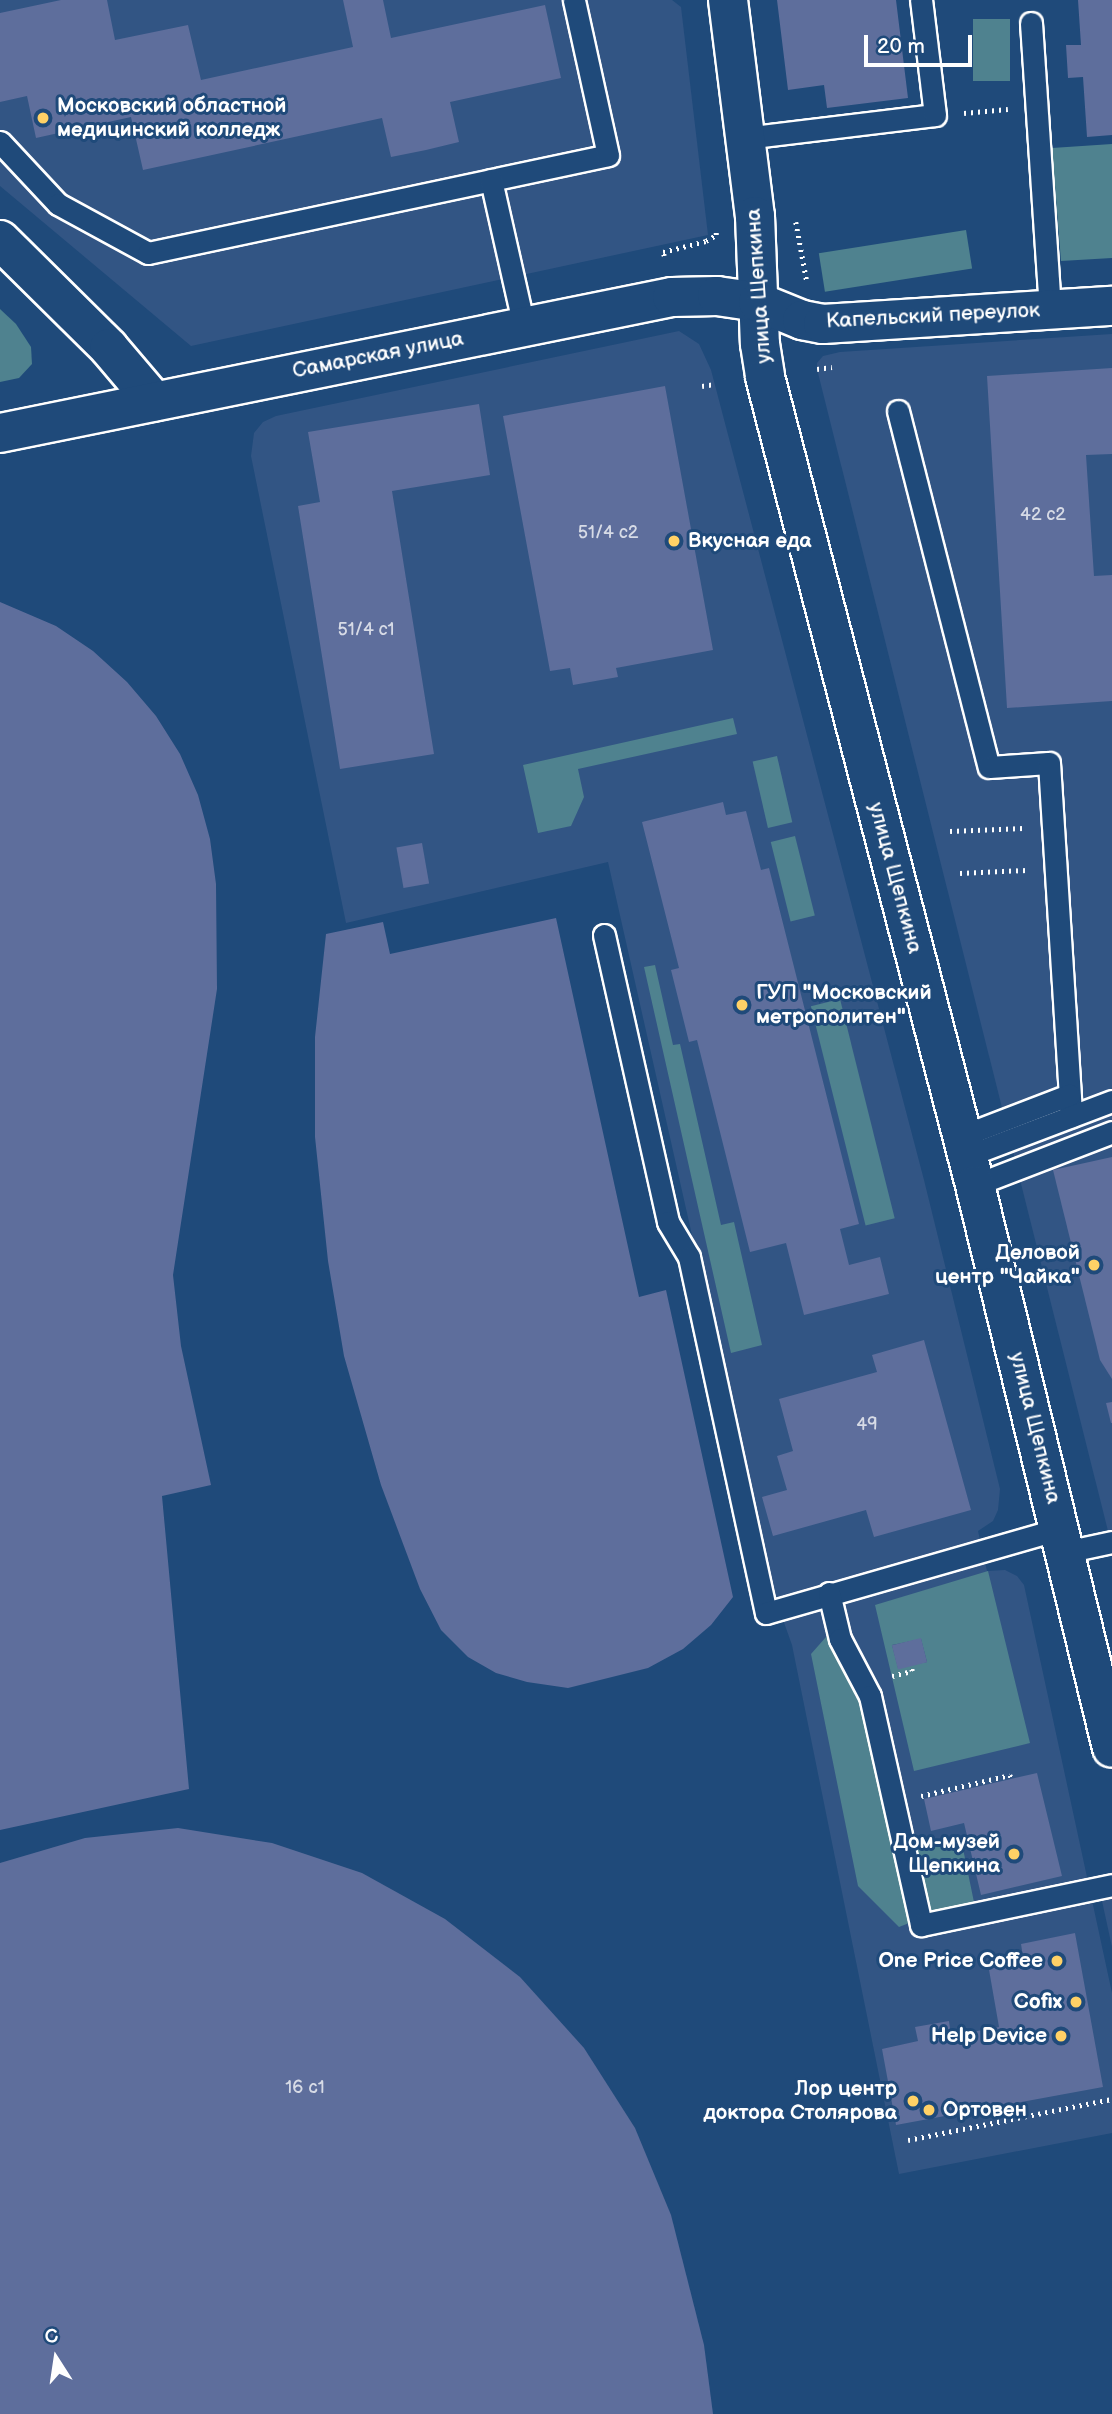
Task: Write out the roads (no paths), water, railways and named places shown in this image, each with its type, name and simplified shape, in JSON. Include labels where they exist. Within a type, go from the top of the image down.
[{"type":"street","name":"улица Щепкина","points":[[728,0],[759,260],[758,302],[765,377],[968,1159],[1110,1730]]},
{"type":"street","points":[[2,247],[109,348],[154,401]]},
{"type":"street","name":"Самарская улица","points":[[0,433],[672,296],[717,296],[758,302]]},
{"type":"street","name":"Капельский переулок","points":[[758,302],[802,320],[824,324],[1112,306]]},
{"type":"lane","points":[[0,142],[58,204],[148,253],[608,155],[574,0]]},
{"type":"lane","points":[[745,138],[936,114],[921,0]]},
{"type":"lane","points":[[1031,23],[1050,310]]},
{"type":"lane","points":[[491,180],[524,326]]},
{"type":"lane","points":[[898,411],[989,767],[1049,763],[1070,1106]]},
{"type":"lane","points":[[604,935],[667,1222],[689,1257],[766,1613],[829,1593],[1062,1541],[1112,1542]]},
{"type":"lane","points":[[968,1159],[1070,1106],[1112,1101]]},
{"type":"lane","points":[[968,1159],[1112,1132]]},
{"type":"lane","points":[[829,1593],[840,1639],[870,1696],[920,1925],[1112,1885]]},
{"type":"place","name":"Московский областной медицинский колледж","points":[[43,118]]},
{"type":"place","name":"Вкусная еда","points":[[674,541]]},
{"type":"place","name":"ГУП \"Московский метрополитен\"","points":[[742,1005]]},
{"type":"place","name":"Деловой центр \"Чайка\"","points":[[1094,1265]]},
{"type":"place","name":"Дом-музей Щепкина","points":[[1014,1854]]},
{"type":"place","name":"One Price Coffee","points":[[1057,1961]]},
{"type":"place","name":"Cofix","points":[[1076,2002]]},
{"type":"place","name":"Help Device","points":[[1061,2036]]},
{"type":"place","name":"Лор центр доктора Столярова","points":[[913,2101]]},
{"type":"place","name":"Ортовен","points":[[929,2110]]}]
